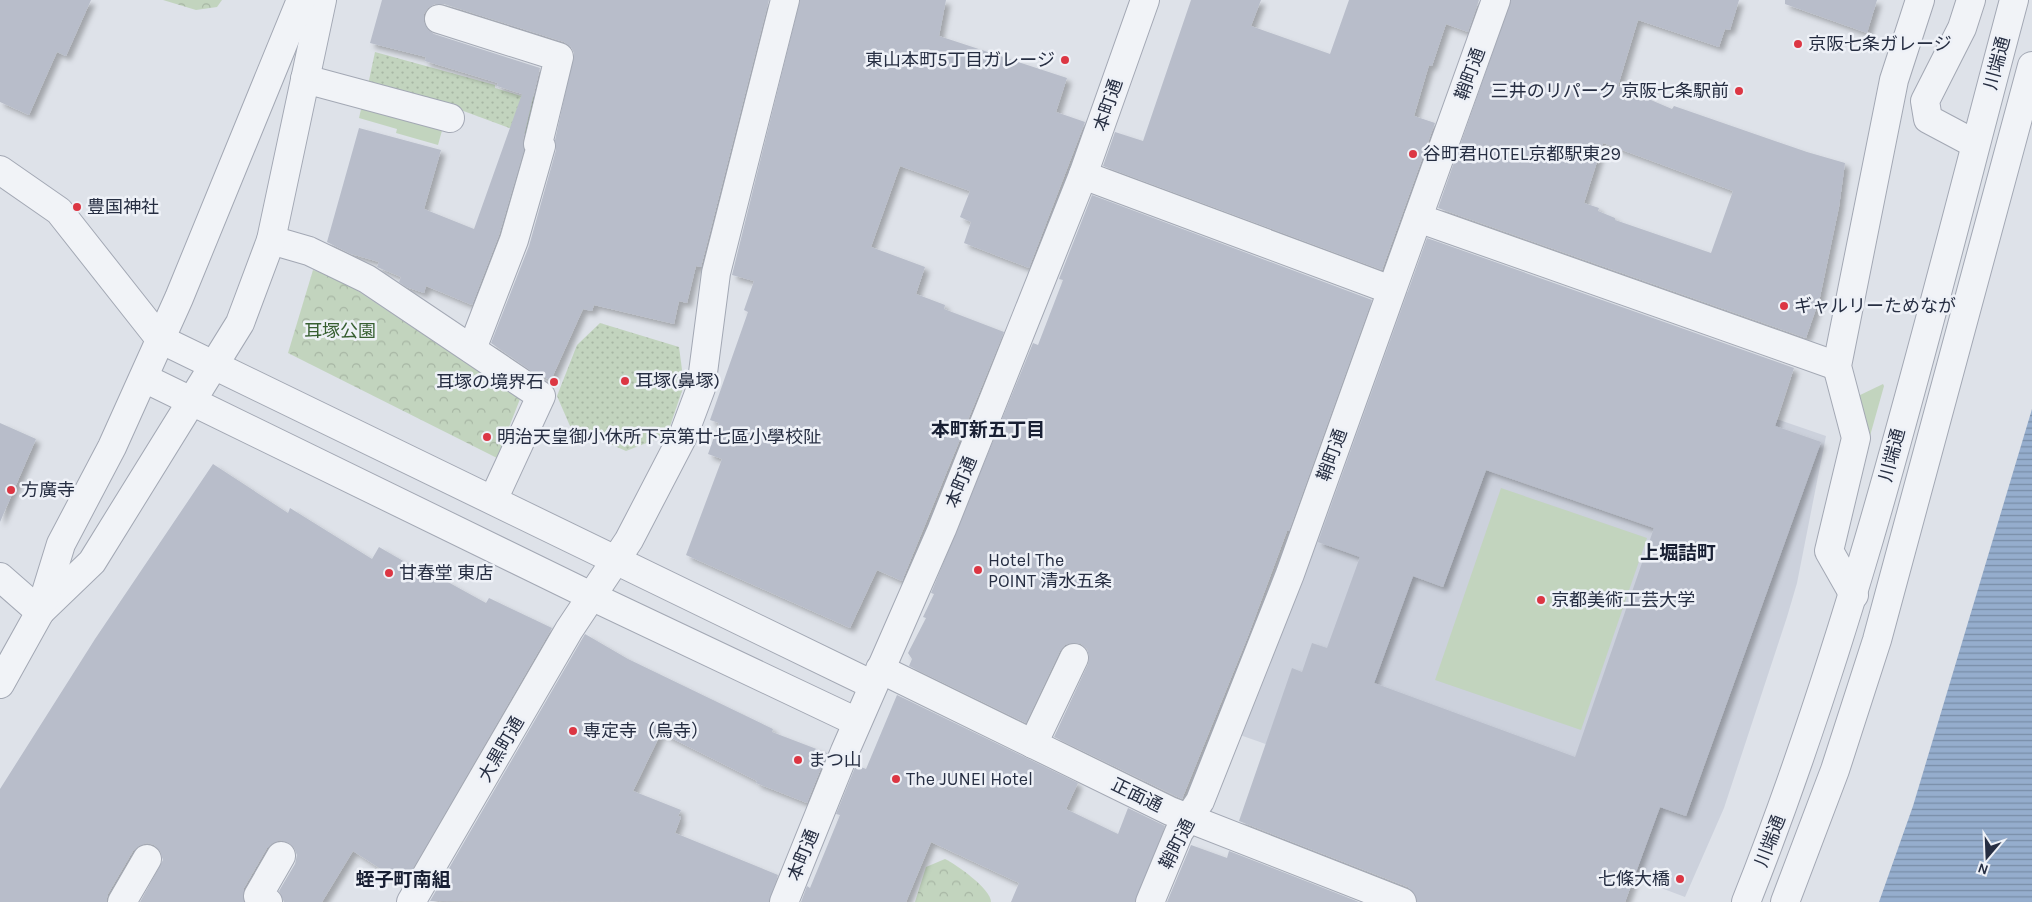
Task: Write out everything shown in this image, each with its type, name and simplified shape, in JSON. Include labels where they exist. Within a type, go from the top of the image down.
[{"type":"street","points":[[0,684],[40,612],[61,544],[112,447],[144,378],[301,0]]},
{"type":"street","points":[[40,612],[92,562],[240,323],[271,240],[322,0]]},
{"type":"street","name":"大黒町通","points":[[411,902],[591,596],[629,540],[683,436],[701,388],[716,273],[785,0]]},
{"type":"street","name":"本町通","points":[[784,902],[857,722],[942,528],[1083,175],[1145,0]]},
{"type":"street","name":"鞘町通","points":[[1150,902],[1179,832],[1200,802],[1290,574],[1496,0]]},
{"type":"street","points":[[1854,595],[1829,551],[1856,438],[1837,366],[1894,80],[1920,0]]},
{"type":"street","points":[[1971,0],[1962,28],[1925,101],[1928,119],[1975,144]]},
{"type":"street","name":"川端通","points":[[1746,902],[1778,821],[1854,595],[2014,0]]},
{"type":"street","points":[[439,19],[559,57],[538,144],[541,146],[514,240],[472,350]]},
{"type":"street","name":"川端通","points":[[1785,902],[1835,770],[1877,640],[2032,66]]},
{"type":"street","points":[[305,79],[450,118]]},
{"type":"street","points":[[0,170],[59,211],[160,339]]},
{"type":"street","points":[[1083,175],[1391,290]]},
{"type":"street","points":[[1418,218],[1837,366]]},
{"type":"street","points":[[271,240],[309,251],[367,278],[541,396],[493,500]]},
{"type":"street","name":"正面通","points":[[160,339],[615,559],[877,677],[1033,744],[1188,819],[1402,902]]},
{"type":"street","points":[[144,378],[591,596],[857,722]]},
{"type":"street","points":[[0,577],[40,612]]},
{"type":"street","points":[[1033,744],[1074,658]]},
{"type":"street","points":[[268,902],[258,896],[281,856]]},
{"type":"street","points":[[122,902],[147,859]]},
{"type":"shaded area","name":"京都美術工芸大学","points":[[1402,290],[1826,436],[1797,583],[1787,617],[1724,808],[1685,897],[1478,819],[1240,735]]},
{"type":"green space","points":[[163,0],[222,0],[217,7],[196,10]]},
{"type":"green space","points":[[375,52],[495,85],[495,88],[521,96],[522,93],[543,99],[531,136],[450,106],[368,85]]},
{"type":"green space","points":[[362,105],[443,127],[438,145],[396,133],[397,129],[359,118]]},
{"type":"green space","name":"耳塚公園","points":[[313,270],[340,279],[520,399],[497,458],[288,353]]},
{"type":"green space","points":[[600,323],[679,347],[684,385],[667,435],[626,451],[570,426],[557,396],[577,345]]},
{"type":"green space","points":[[1883,384],[1884,386],[1868,443],[1856,397]]},
{"type":"green space","points":[[1501,488],[1647,538],[1581,730],[1435,680]]},
{"type":"green space","points":[[945,859],[980,884],[990,897],[991,902],[915,902],[926,867]]},
{"type":"water","points":[[2032,409],[2032,902],[1879,902],[1913,806]]},
{"type":"building","points":[[0,0],[91,0],[66,56],[57,52],[29,115],[0,102]]},
{"type":"building","points":[[382,0],[769,0],[701,267],[696,266],[687,303],[679,301],[674,324],[594,305],[592,311],[583,309],[551,380],[534,373],[491,343],[529,246],[556,150],[555,140],[574,53],[571,47],[564,42],[444,4],[435,4],[428,8],[424,14],[424,22],[428,30],[434,34],[540,68],[523,140],[524,150],[499,235],[472,305],[426,286],[424,293],[406,287],[399,282],[401,277],[377,267],[379,262],[351,254],[327,242],[359,128],[441,150],[424,209],[474,229],[522,94],[497,86],[498,83],[425,61],[426,57],[370,43]]},
{"type":"building","points":[[800,0],[946,0],[939,36],[1067,78],[1056,112],[1085,122],[1029,268],[964,243],[971,222],[960,217],[970,191],[900,166],[871,247],[925,267],[916,294],[945,305],[944,309],[1004,332],[902,581],[877,570],[850,628],[686,555],[722,459],[708,454],[719,423],[710,420],[748,312],[744,310],[754,281],[732,275]]},
{"type":"building","points":[[1191,0],[1261,0],[1251,26],[1330,54],[1349,0],[1479,0],[1468,32],[1446,24],[1432,66],[1429,65],[1414,116],[1435,123],[1382,270],[1103,166],[1115,132],[1143,141]]},
{"type":"building","points":[[1511,0],[1739,0],[1730,30],[1725,29],[1719,47],[1638,20],[1618,86],[1672,109],[1674,106],[1807,152],[1845,163],[1839,207],[1820,297],[1806,338],[1438,208]],"holes":[[[1603,143],[1733,191],[1711,253],[1615,220],[1615,218],[1598,211],[1599,208],[1584,203]]]},
{"type":"building","points":[[1785,0],[1877,0],[1867,33],[1785,4]]},
{"type":"building","points":[[1092,195],[1372,300],[1289,531],[1287,531],[1248,636],[1182,799],[1054,737],[1088,664],[1089,656],[1087,649],[1081,644],[1072,643],[1065,645],[1060,651],[1026,723],[909,666],[912,659],[908,653],[926,618],[923,617],[934,594],[931,593],[1033,343],[1038,345],[1063,280],[1059,279]]},
{"type":"building","name":"京都美術工芸大学","points":[[1427,238],[1794,368],[1775,426],[1821,442],[1686,816],[1660,807],[1625,902],[1417,902],[1414,893],[1408,887],[1239,821],[1292,668],[1302,672],[1312,643],[1327,648],[1360,557],[1318,542]],"holes":[[[1486,470],[1654,528],[1575,757],[1374,683],[1413,576],[1443,587]]]},
{"type":"building","name":"方廣寺","points":[[0,423],[36,439],[0,522]]},
{"type":"building","points":[[213,464],[288,513],[290,508],[372,559],[379,547],[424,573],[426,570],[486,603],[489,598],[552,628],[404,884],[353,851],[322,902],[284,902],[279,891],[295,864],[297,855],[289,843],[280,840],[267,848],[244,888],[244,902],[140,902],[163,860],[160,851],[154,845],[147,843],[133,851],[108,894],[106,902],[0,902],[0,789],[95,639]]},
{"type":"building","points":[[585,634],[628,659],[773,729],[772,732],[827,753],[807,803],[756,783],[757,781],[661,733],[633,791],[681,810],[678,816],[681,817],[675,833],[778,875],[769,902],[430,901]]},
{"type":"building","points":[[897,695],[1078,783],[1066,809],[1118,834],[1128,808],[1165,826],[1135,902],[1011,902],[1019,883],[931,842],[906,902],[801,902],[807,886],[810,888],[840,815],[836,814],[856,765],[866,769]]},
{"type":"building","points":[[1191,845],[1227,858],[1229,851],[1359,902],[1167,902]]},
{"type":"place","name":"京阪七条ガレージ","points":[[1798,44]]},
{"type":"place","name":"東山本町5丁目ガレージ","points":[[1065,60]]},
{"type":"place","name":"三井のリパーク 京阪七条駅前","points":[[1739,91]]},
{"type":"place","name":"谷町君HOTEL京都駅東29","points":[[1413,154]]},
{"type":"place","name":"豊国神社","points":[[77,207]]},
{"type":"place","name":"ギャルリーためなが","points":[[1784,306]]},
{"type":"place","name":"耳塚(鼻塚)","points":[[625,381]]},
{"type":"place","name":"耳塚の境界石","points":[[554,382]]},
{"type":"place","name":"明治天皇御小休所下京第廿七區小學校阯","points":[[487,437]]},
{"type":"place","name":"方廣寺","points":[[11,490]]},
{"type":"place","name":"Hotel The POINT 清水五条","points":[[978,570]]},
{"type":"place","name":"甘春堂 東店","points":[[389,573]]},
{"type":"place","name":"京都美術工芸大学","points":[[1541,600]]},
{"type":"place","name":"専定寺（烏寺）","points":[[573,731]]},
{"type":"place","name":"まつ山","points":[[798,760]]},
{"type":"place","name":"The JUNEI Hotel","points":[[896,779]]},
{"type":"place","name":"七條大橋","points":[[1680,879]]},
{"type":"district","name":"本町新五丁目","points":[[988,429]]},
{"type":"district","name":"上堀詰町","points":[[1678,552]]},
{"type":"district","name":"蛭子町南組","points":[[403,879]]}]
